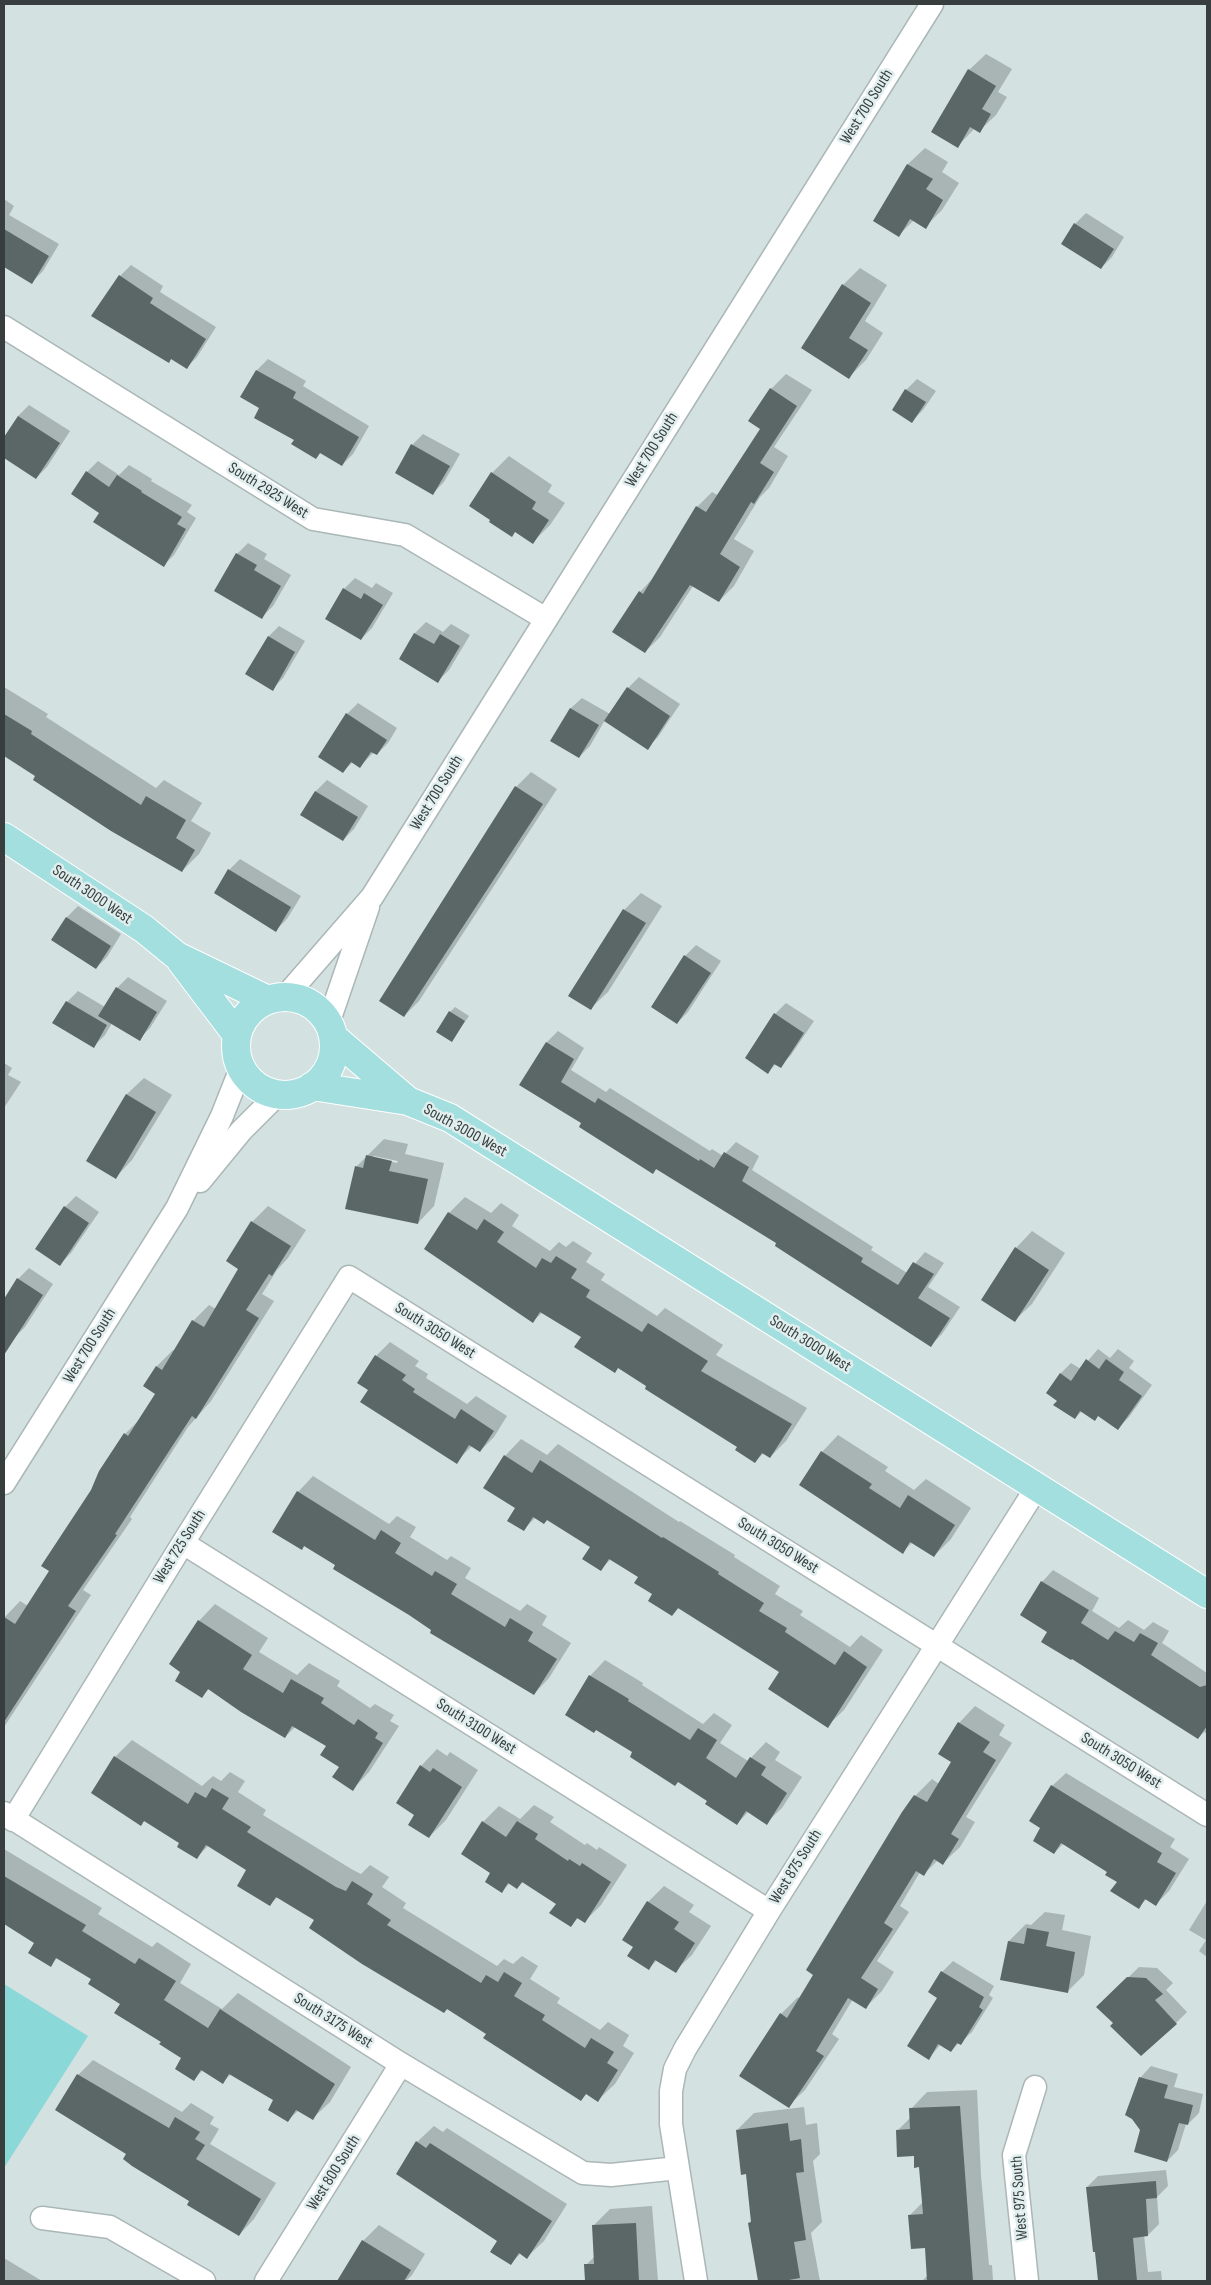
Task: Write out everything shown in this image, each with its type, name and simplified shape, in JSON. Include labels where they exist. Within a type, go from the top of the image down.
[{"type":"main road","name":"South 3000 West","points":[[4,837],[144,929],[177,956],[237,1035]]},
{"type":"main road","name":"South 3000 West","points":[[177,956],[277,998]]},
{"type":"main road","points":[[277,998],[298,999],[310,1004],[321,1013],[331,1030],[333,1051],[330,1065],[322,1077],[312,1086],[301,1092],[278,1094],[263,1090],[250,1081],[241,1068],[236,1052],[237,1035],[248,1013],[277,998]]},
{"type":"main road","name":"South 3000 West","points":[[331,1030],[408,1101]]},
{"type":"main road","name":"South 3000 West","points":[[312,1086],[408,1101],[462,1126],[1207,1594]]},
{"type":"street","name":"West 700 South","points":[[277,998],[372,897],[932,4]]},
{"type":"street","name":"South 2925 West","points":[[4,327],[313,519],[405,535],[546,620]]},
{"type":"street","name":"West 700 South","points":[[331,1030],[372,897]]},
{"type":"street","name":"West 700 South","points":[[4,1483],[177,1208],[222,1116],[241,1068]]},
{"type":"street","name":"West 700 South","points":[[177,1208],[241,1131],[278,1094]]},
{"type":"street","name":"West 725 South","points":[[9,1816],[350,1277]]},
{"type":"street","name":"South 3050 West","points":[[350,1277],[1207,1815]]},
{"type":"street","name":"West 875 South","points":[[696,2281],[671,2124],[672,2091],[676,2069],[685,2048],[769,1911],[1036,1486]]},
{"type":"street","name":"South 3100 West","points":[[183,1543],[769,1911]]},
{"type":"street","name":"South 3175 West","points":[[9,1816],[401,2064],[583,2173],[611,2175],[678,2168]]},
{"type":"street","name":"West 800 South","points":[[266,2281],[401,2064]]},
{"type":"street","name":"West 975 South","points":[[1027,2281],[1014,2155],[1035,2088]]},
{"type":"street","points":[[42,2218],[110,2227],[204,2281]]},
{"type":"shaded area","points":[[4,1984],[88,2036],[4,2168]]},
{"type":"building","points":[[968,69],[996,86],[982,109],[991,114],[980,133],[970,127],[958,148],[931,132]]},
{"type":"building","points":[[907,164],[933,179],[926,189],[943,200],[926,229],[910,219],[899,237],[873,221]]},
{"type":"building","points":[[1074,223],[1114,249],[1101,269],[1061,244]]},
{"type":"building","points":[[4,229],[49,256],[32,284],[4,267]]},
{"type":"building","points":[[119,275],[153,298],[150,303],[206,339],[187,369],[171,359],[169,363],[91,316]]},
{"type":"building","points":[[842,284],[871,303],[849,338],[868,350],[849,379],[801,348]]},
{"type":"building","points":[[256,370],[296,392],[293,398],[359,437],[342,466],[320,453],[316,459],[291,444],[294,440],[254,418],[259,408],[240,397]]},
{"type":"building","points":[[770,388],[797,406],[760,463],[774,472],[754,504],[751,502],[720,554],[740,567],[719,602],[690,585],[645,653],[612,632],[639,591],[643,594],[696,506],[706,512],[760,429],[748,421]]},
{"type":"building","points":[[905,389],[926,402],[912,423],[892,410]]},
{"type":"building","points":[[18,416],[60,443],[36,479],[4,458],[4,437]]},
{"type":"building","points":[[411,444],[450,466],[433,495],[395,473]]},
{"type":"building","points":[[86,471],[109,487],[117,475],[182,517],[177,524],[186,529],[164,567],[93,522],[99,513],[71,494]]},
{"type":"building","points":[[491,472],[536,502],[532,509],[549,520],[533,544],[515,532],[512,537],[469,506]]},
{"type":"building","points":[[236,553],[257,565],[254,570],[281,586],[262,619],[214,591]]},
{"type":"building","points":[[343,588],[361,599],[364,593],[383,605],[361,640],[325,619]]},
{"type":"building","points":[[414,633],[434,644],[440,634],[460,646],[438,683],[399,659]]},
{"type":"building","points":[[268,636],[295,652],[273,691],[245,674]]},
{"type":"building","points":[[627,687],[670,716],[648,750],[604,721]]},
{"type":"building","points":[[570,708],[599,725],[579,758],[550,741]]},
{"type":"building","points":[[346,713],[387,740],[377,755],[371,752],[360,768],[351,762],[343,773],[318,757]]},
{"type":"building","points":[[4,714],[32,731],[31,734],[141,805],[146,796],[186,820],[176,838],[195,850],[182,872],[111,831],[33,780],[35,776],[4,756]]},
{"type":"building","points":[[515,786],[543,804],[404,1017],[379,1001]]},
{"type":"building","points":[[315,791],[358,817],[343,841],[300,815]]},
{"type":"building","points":[[228,869],[291,907],[276,932],[214,893]]},
{"type":"building","points":[[623,909],[646,923],[591,1010],[568,996]]},
{"type":"building","points":[[66,917],[111,946],[96,969],[51,940]]},
{"type":"building","points":[[684,955],[711,973],[677,1024],[651,1007]]},
{"type":"building","points":[[116,987],[157,1012],[140,1041],[98,1016]]},
{"type":"building","points":[[66,1001],[107,1025],[94,1048],[52,1023]]},
{"type":"building","points":[[449,1011],[465,1021],[452,1042],[436,1032]]},
{"type":"building","points":[[774,1013],[804,1033],[781,1068],[774,1064],[768,1074],[745,1058]]},
{"type":"building","points":[[546,1042],[574,1059],[561,1082],[595,1103],[598,1098],[699,1161],[700,1159],[714,1168],[724,1152],[749,1167],[742,1181],[863,1258],[861,1262],[898,1285],[913,1262],[934,1274],[918,1298],[950,1318],[931,1347],[775,1246],[776,1243],[656,1169],[653,1174],[579,1127],[581,1123],[519,1085]]},
{"type":"building","points":[[126,1094],[156,1112],[116,1179],[86,1161]]},
{"type":"building","points":[[366,1155],[392,1161],[389,1171],[428,1179],[418,1224],[345,1209],[355,1166],[363,1168]]},
{"type":"building","points":[[64,1206],[89,1223],[60,1266],[35,1249]]},
{"type":"building","points":[[448,1212],[477,1230],[484,1219],[504,1232],[497,1242],[536,1268],[542,1258],[551,1263],[556,1256],[577,1269],[571,1278],[590,1290],[586,1297],[642,1332],[648,1323],[708,1361],[701,1371],[792,1424],[770,1458],[762,1453],[755,1463],[735,1450],[737,1447],[645,1389],[646,1386],[618,1368],[615,1373],[574,1347],[581,1337],[540,1312],[533,1323],[424,1249]]},
{"type":"building","points":[[251,1221],[291,1246],[272,1276],[269,1274],[246,1310],[259,1318],[196,1419],[192,1416],[115,1534],[117,1535],[68,1606],[76,1611],[4,1722],[4,1617],[15,1624],[49,1571],[41,1566],[91,1490],[99,1471],[124,1433],[128,1436],[155,1394],[143,1386],[156,1366],[162,1370],[192,1320],[204,1327],[238,1269],[226,1261]]},
{"type":"building","points":[[1015,1247],[1049,1270],[1015,1322],[981,1300]]},
{"type":"building","points":[[17,1278],[43,1295],[4,1355],[4,1299]]},
{"type":"building","points":[[375,1355],[406,1375],[402,1380],[415,1389],[413,1392],[455,1419],[461,1409],[494,1431],[480,1452],[469,1445],[457,1464],[360,1402],[368,1390],[357,1383]]},
{"type":"building","points":[[1086,1359],[1099,1369],[1106,1359],[1124,1372],[1119,1380],[1142,1396],[1118,1430],[1098,1416],[1095,1421],[1080,1411],[1075,1419],[1053,1405],[1057,1401],[1046,1393],[1060,1373],[1071,1381]]},
{"type":"building","points":[[821,1451],[872,1484],[869,1488],[900,1508],[908,1495],[955,1525],[934,1557],[910,1542],[903,1554],[799,1485]]},
{"type":"building","points":[[504,1455],[532,1473],[540,1460],[719,1572],[718,1574],[764,1603],[759,1611],[787,1628],[785,1632],[835,1665],[844,1651],[867,1667],[828,1728],[768,1689],[779,1672],[678,1608],[672,1616],[648,1601],[652,1594],[634,1583],[638,1577],[609,1559],[601,1571],[582,1559],[590,1547],[547,1520],[544,1524],[533,1517],[524,1531],[507,1521],[515,1508],[483,1488]]},
{"type":"building","points":[[297,1491],[375,1540],[381,1530],[401,1543],[395,1553],[432,1576],[435,1571],[457,1584],[451,1594],[505,1627],[510,1618],[533,1632],[528,1641],[557,1659],[534,1695],[430,1633],[431,1630],[409,1615],[333,1569],[335,1565],[304,1546],[302,1550],[272,1532]]},
{"type":"building","points":[[1041,1581],[1089,1610],[1081,1623],[1108,1640],[1115,1631],[1134,1642],[1140,1633],[1158,1643],[1151,1655],[1200,1687],[1207,1685],[1207,1726],[1198,1739],[1072,1659],[1041,1642],[1047,1632],[1020,1615]]},
{"type":"building","points":[[198,1620],[252,1655],[243,1669],[283,1693],[291,1679],[324,1698],[321,1703],[354,1725],[358,1719],[378,1733],[375,1738],[383,1743],[353,1791],[332,1777],[339,1767],[320,1755],[326,1746],[292,1726],[285,1738],[241,1712],[208,1689],[202,1698],[175,1681],[180,1672],[169,1664]]},
{"type":"building","points":[[589,1675],[690,1740],[698,1728],[717,1740],[706,1758],[736,1778],[750,1757],[766,1767],[761,1775],[787,1793],[767,1825],[746,1811],[737,1825],[705,1804],[707,1801],[678,1782],[675,1786],[630,1757],[632,1752],[596,1730],[594,1733],[565,1715]]},
{"type":"building","points":[[958,1722],[990,1742],[983,1752],[996,1760],[951,1834],[959,1839],[943,1865],[934,1859],[924,1876],[916,1871],[884,1923],[893,1929],[861,1978],[878,1989],[866,2009],[848,1998],[816,2051],[824,2056],[789,2108],[739,2076],[780,2013],[787,2018],[813,1975],[806,1970],[902,1812],[914,1795],[927,1802],[951,1762],[938,1754]]},
{"type":"building","points":[[114,1756],[188,1804],[195,1792],[206,1798],[212,1788],[229,1798],[222,1809],[251,1827],[247,1832],[336,1887],[346,1891],[352,1881],[373,1894],[367,1904],[391,1920],[387,1925],[481,1983],[486,1975],[498,1982],[504,1972],[522,1983],[514,1996],[545,2015],[542,2020],[585,2048],[591,2038],[614,2052],[607,2063],[618,2070],[598,2102],[586,2094],[581,2101],[483,2038],[486,2034],[447,2009],[444,2013],[362,1964],[309,1928],[314,1920],[276,1897],[270,1906],[237,1886],[246,1870],[206,1845],[197,1859],[177,1847],[179,1843],[144,1821],[141,1826],[91,1793]]},
{"type":"building","points":[[420,1765],[430,1772],[433,1768],[462,1787],[429,1838],[408,1825],[414,1815],[396,1803]]},
{"type":"building","points":[[1051,1785],[1162,1853],[1157,1862],[1176,1873],[1156,1906],[1145,1899],[1139,1909],[1110,1891],[1117,1882],[1105,1875],[1107,1872],[1061,1843],[1054,1854],[1033,1841],[1040,1828],[1029,1821]]},
{"type":"building","points":[[482,1821],[506,1837],[517,1821],[538,1834],[535,1839],[568,1861],[569,1859],[580,1866],[582,1863],[611,1882],[585,1923],[577,1918],[571,1927],[549,1913],[556,1904],[522,1882],[517,1889],[508,1883],[502,1893],[485,1882],[490,1873],[461,1854]]},
{"type":"building","points":[[4,1876],[86,1925],[82,1931],[135,1964],[139,1958],[176,1981],[164,2000],[208,2028],[220,2009],[335,2084],[313,2120],[296,2110],[288,2122],[268,2110],[273,2100],[229,2074],[223,2084],[201,2070],[194,2081],[175,2069],[181,2058],[159,2044],[161,2042],[114,2013],[120,2004],[88,1984],[91,1979],[56,1958],[51,1967],[28,1953],[34,1943],[4,1924]]},
{"type":"building","points":[[647,1901],[679,1922],[674,1929],[695,1943],[676,1973],[655,1960],[649,1970],[627,1956],[633,1947],[622,1940]]},
{"type":"building","points":[[1027,1928],[1049,1932],[1046,1946],[1075,1952],[1068,1993],[1000,1980],[1008,1941],[1024,1944]]},
{"type":"building","points":[[941,1971],[984,1997],[979,2007],[983,2010],[961,2045],[957,2043],[951,2052],[938,2044],[929,2060],[907,2046],[937,1998],[928,1992]]},
{"type":"building","points":[[1127,1977],[1146,1978],[1163,1994],[1155,2000],[1177,2024],[1141,2056],[1110,2026],[1113,2023],[1096,2007]]},
{"type":"building","points":[[77,2074],[169,2128],[175,2117],[200,2132],[195,2139],[205,2145],[196,2159],[261,2199],[239,2236],[187,2205],[189,2201],[132,2166],[123,2159],[126,2154],[55,2110]]},
{"type":"building","points":[[1139,2077],[1168,2085],[1164,2098],[1193,2105],[1188,2125],[1179,2123],[1167,2162],[1134,2152],[1140,2130],[1132,2119],[1125,2115]]},
{"type":"building","points":[[960,2106],[973,2281],[927,2281],[925,2248],[911,2249],[908,2215],[923,2214],[919,2167],[914,2168],[914,2156],[897,2157],[896,2130],[910,2129],[909,2108]]},
{"type":"building","points":[[788,2123],[790,2141],[801,2139],[804,2172],[796,2173],[806,2240],[794,2242],[800,2278],[783,2281],[758,2281],[748,2223],[751,2222],[746,2174],[741,2175],[736,2130]]},
{"type":"building","points":[[416,2141],[426,2148],[430,2143],[552,2221],[527,2259],[519,2253],[511,2265],[490,2252],[497,2241],[396,2174]]},
{"type":"building","points":[[1156,2181],[1157,2198],[1146,2199],[1148,2236],[1133,2238],[1137,2281],[1098,2281],[1086,2187]]},
{"type":"building","points":[[636,2223],[639,2281],[585,2281],[584,2264],[594,2264],[592,2225]]},
{"type":"building","points":[[362,2240],[411,2270],[404,2281],[337,2281]]}]
